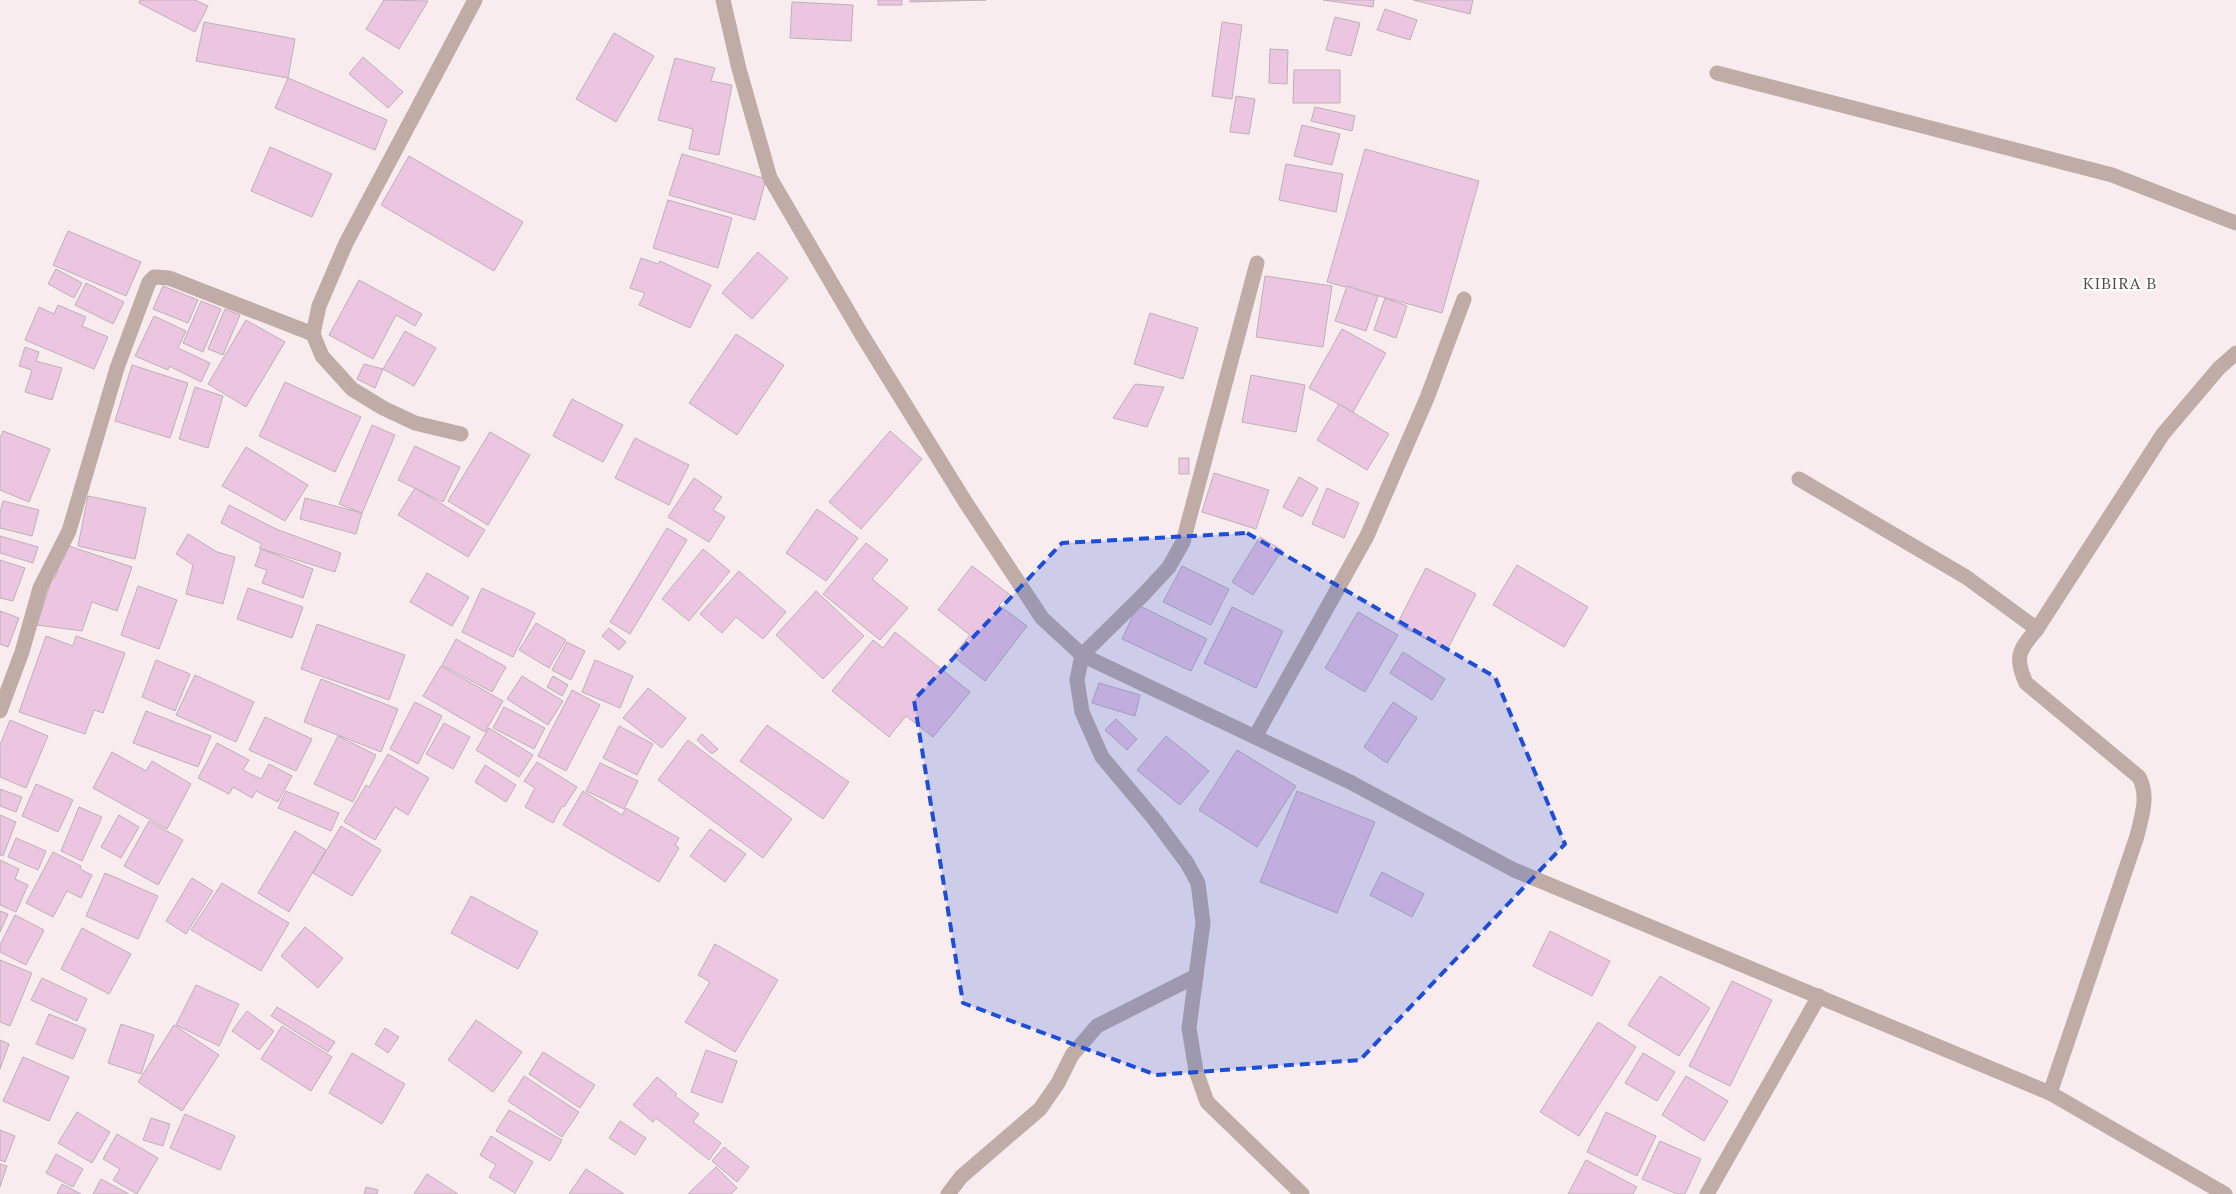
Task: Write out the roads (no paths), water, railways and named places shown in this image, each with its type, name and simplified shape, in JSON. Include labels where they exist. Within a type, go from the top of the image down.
[{"type":"street","points":[[460,434],[415,423],[383,408],[352,389],[322,356],[314,334],[319,306],[346,243],[475,0]]},
{"type":"street","points":[[723,0],[739,69],[770,178],[862,335],[966,502],[1042,618],[1082,655],[1350,782],[1514,870],[2050,1093],[2225,1194]]},
{"type":"street","points":[[1717,73],[2112,175],[2236,223]]},
{"type":"street","points":[[1257,263],[1183,542],[1169,567],[1082,655],[1077,680],[1082,712],[1102,757],[1155,820],[1187,863],[1198,883],[1203,923],[1189,1028],[1196,1071],[1208,1102],[1302,1194]]},
{"type":"street","points":[[0,711],[22,652],[40,588],[69,531],[117,368],[149,282],[154,277],[169,278],[314,334]]},
{"type":"street","points":[[1254,737],[1368,536],[1428,398],[1464,299]]},
{"type":"street","points":[[2050,1093],[2137,836],[2145,798],[2144,786],[2139,776],[2026,683],[2019,662],[2020,650],[2037,629],[2163,434],[2219,368],[2236,353]]},
{"type":"street","points":[[1799,478],[1966,577],[2037,629]]},
{"type":"street","points":[[948,1194],[961,1177],[1040,1109],[1058,1083],[1072,1055],[1098,1026],[1196,976]]},
{"type":"street","points":[[1707,1194],[1819,996]]},
{"type":"district","name":"KIBIRA B","points":[[2120,283]]}]
